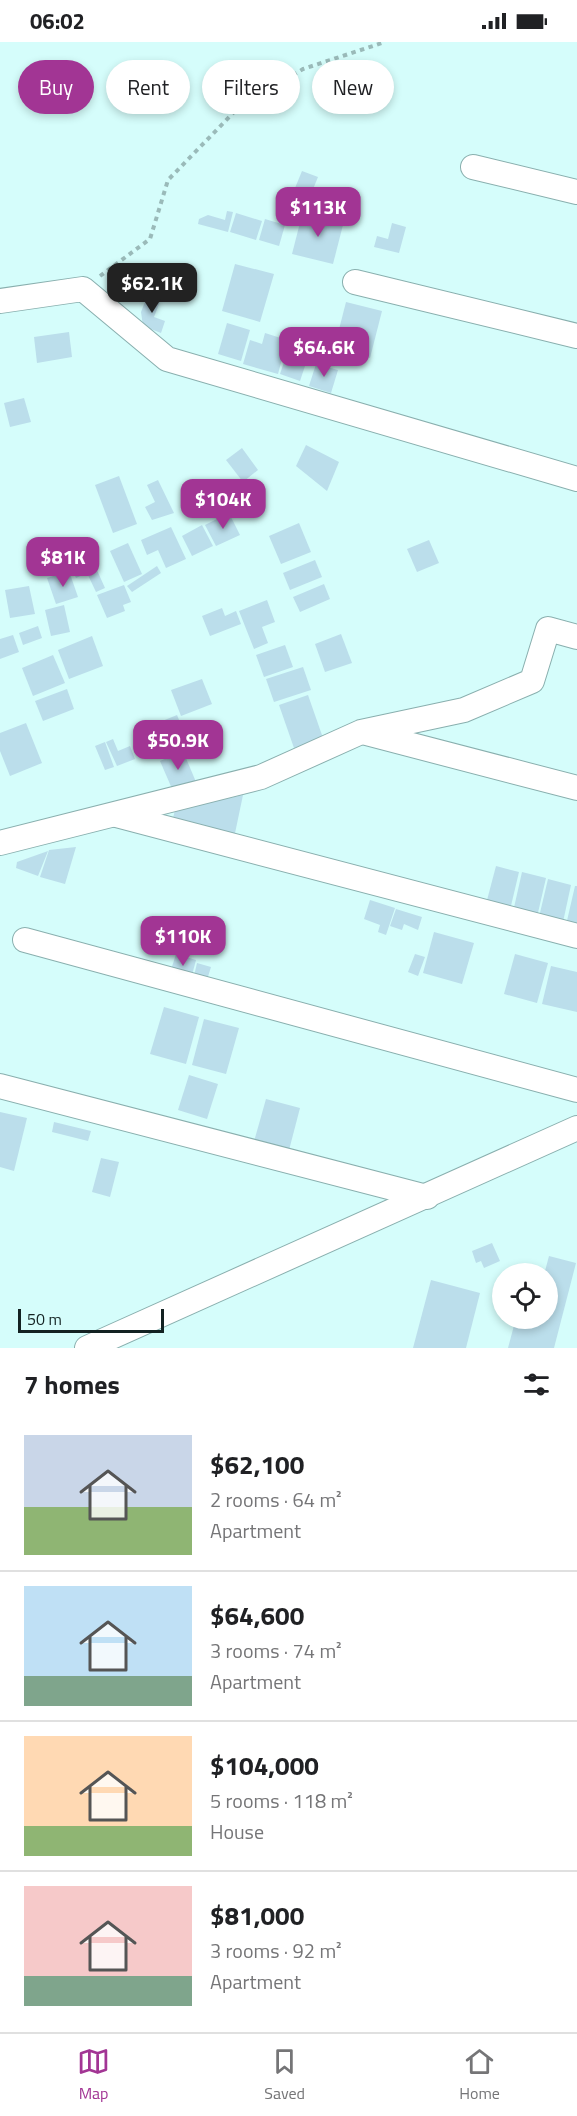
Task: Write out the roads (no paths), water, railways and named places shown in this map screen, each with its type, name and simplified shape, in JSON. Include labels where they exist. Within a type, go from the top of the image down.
[{"type":"street","points":[[473,167],[577,192]]},
{"type":"street","points":[[355,282],[577,336]]},
{"type":"street","points":[[0,301],[83,289],[167,359],[577,479]]},
{"type":"street","points":[[0,843],[261,777],[361,732],[464,710],[532,681],[548,629],[577,637]]},
{"type":"street","points":[[361,732],[577,788]]},
{"type":"street","points":[[113,814],[577,936]]},
{"type":"street","points":[[25,940],[577,1090]]},
{"type":"street","points":[[0,1086],[427,1197]]},
{"type":"street","points":[[87,1348],[577,1128]]}]
